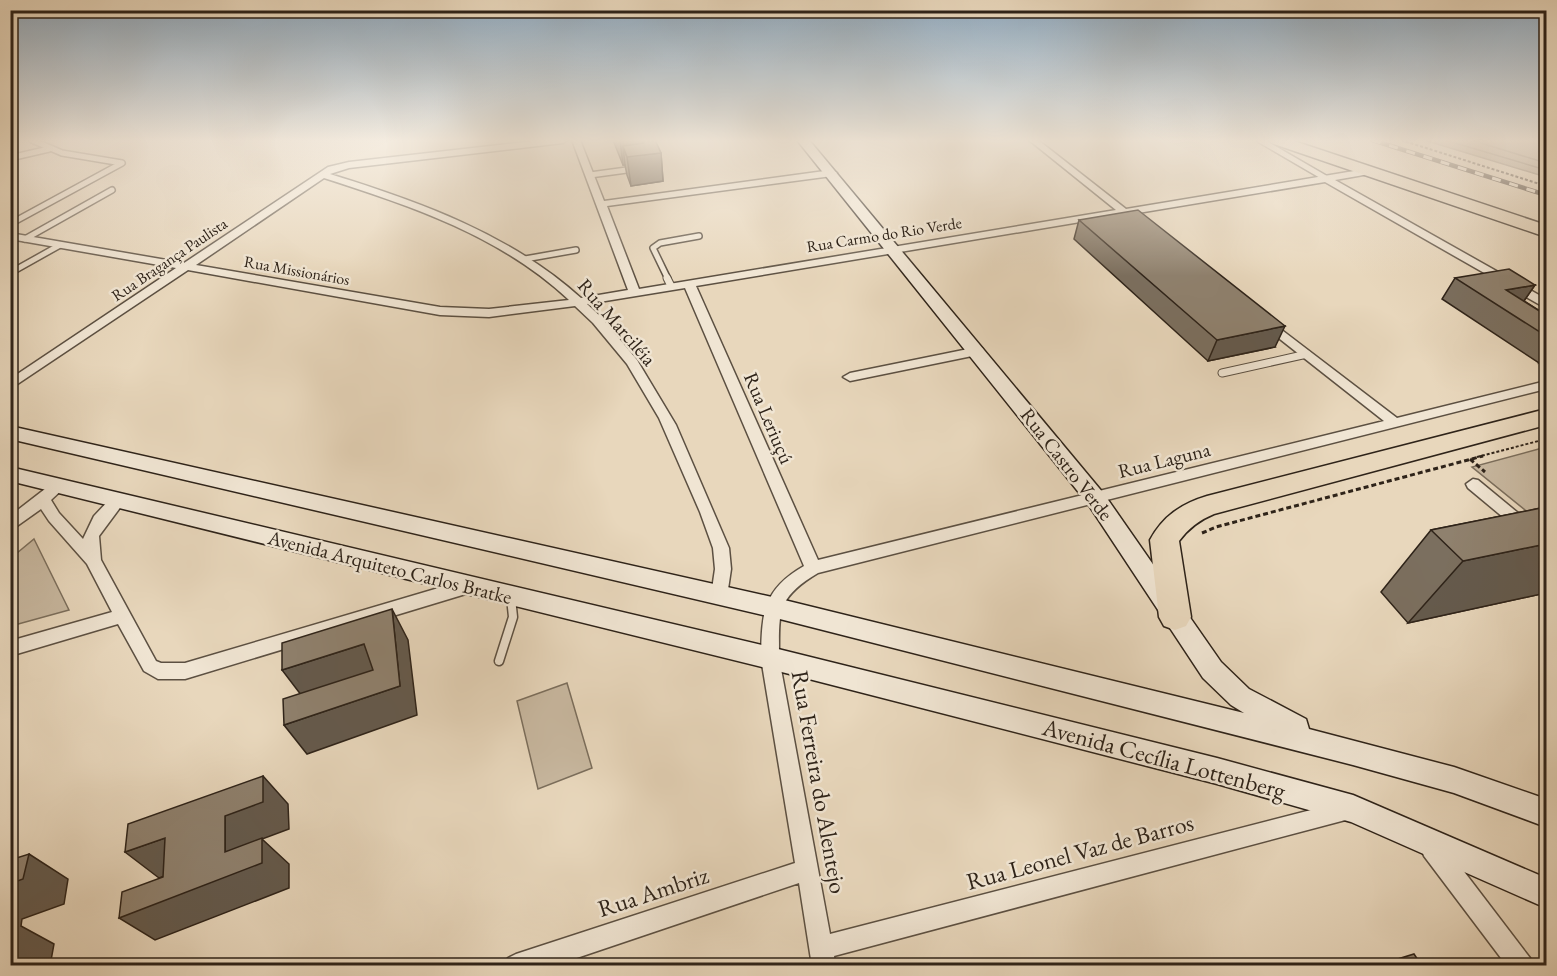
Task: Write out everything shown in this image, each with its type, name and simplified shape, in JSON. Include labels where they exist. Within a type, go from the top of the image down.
[{"type":"highway","points":[[1414,186],[1546,231]]},
{"type":"highway","points":[[1443,186],[1546,222]]},
{"type":"highway","points":[[1175,617],[1163,546],[1164,540],[1176,522],[1189,512],[1546,417]]},
{"type":"main road","name":"Rua Castro Verde","points":[[842,186],[1096,499],[1212,670],[1240,697],[1290,726],[1353,752]]},
{"type":"main road","points":[[10,432],[771,607],[1353,752],[1454,780],[1546,813]]},
{"type":"main road","name":"Avenida Arquiteto Carlos Bratke","points":[[10,474],[51,493],[117,501],[770,657]]},
{"type":"main road","name":"Avenida Cecília Lottenberg","points":[[770,657],[1217,771],[1353,809],[1425,838],[1546,893]]},
{"type":"street","name":"Rua Bragança Paulista","points":[[10,385],[187,268],[305,186]]},
{"type":"street","name":"Rua Marciléia","points":[[357,186],[433,211],[492,238],[525,259],[579,302],[621,350],[663,412],[721,551],[722,577],[719,596]]},
{"type":"street","points":[[594,186],[635,293]]},
{"type":"street","points":[[602,204],[739,186]]},
{"type":"street","points":[[1091,186],[1142,225]]},
{"type":"street","name":"Rua Carmo do Rio Verde","points":[[579,302],[1280,186]]},
{"type":"street","points":[[1340,186],[1546,304]]},
{"type":"street","name":"Rua Missionários","points":[[10,236],[440,311],[489,313],[579,302]]},
{"type":"street","name":"Rua Leriuçú","points":[[689,283],[813,568]]},
{"type":"street","points":[[1252,311],[1394,422]]},
{"type":"street","points":[[850,377],[978,351]]},
{"type":"street","name":"Rua Laguna","points":[[771,607],[781,590],[790,581],[813,568],[1546,385]]},
{"type":"street","points":[[1473,484],[1546,544]]},
{"type":"street","points":[[10,525],[51,493]]},
{"type":"street","points":[[51,493],[54,517],[93,560],[121,616],[150,666],[158,671],[185,671],[469,586]]},
{"type":"street","points":[[93,560],[91,536],[117,501]]},
{"type":"street","name":"Rua Ferreira do Alentejo","points":[[771,607],[770,657],[822,957]]},
{"type":"street","points":[[10,649],[121,616]]},
{"type":"street","name":"Rua Leonel Vaz de Barros","points":[[822,957],[1353,809]]},
{"type":"street","points":[[1425,838],[1522,966]]},
{"type":"street","name":"Rua Ambriz","points":[[521,965],[806,870]]},
{"type":"lane","points":[[10,224],[81,186]]},
{"type":"lane","points":[[25,238],[112,190]]},
{"type":"lane","points":[[10,216],[22,218]]},
{"type":"lane","points":[[670,286],[653,248],[660,243],[699,236]]},
{"type":"lane","points":[[10,273],[60,245]]},
{"type":"lane","points":[[525,259],[576,250]]},
{"type":"lane","points":[[1222,373],[1307,354]]},
{"type":"lane","points":[[499,661],[513,616],[510,596]]},
{"type":"path","points":[[1470,459],[1546,439]]},
{"type":"shaded area","points":[[1546,447],[1546,527],[1472,467]]},
{"type":"shaded area","points":[[34,539],[69,610],[11,626],[11,558]]},
{"type":"shaded area","points":[[567,683],[592,768],[538,789],[517,701]]},
{"type":"building","points":[[1138,210],[1285,326],[1217,340],[1079,220]]},
{"type":"building","points":[[1509,269],[1535,285],[1506,290],[1546,315],[1546,336],[1455,278]]},
{"type":"building","points":[[1546,507],[1546,544],[1463,561],[1431,530]]},
{"type":"building","points":[[392,609],[400,686],[284,725],[283,699],[373,670],[364,644],[282,670],[282,643]]},
{"type":"building","points":[[263,776],[263,802],[225,816],[225,852],[262,838],[262,863],[119,918],[122,892],[163,877],[165,838],[125,852],[128,824]]},
{"type":"building","points":[[29,854],[23,879],[10,884],[10,860]]},
{"type":"building","points":[[1414,954],[1422,966],[1375,966]]},
{"type":"railway","points":[[1516,186],[1546,195]]}]
